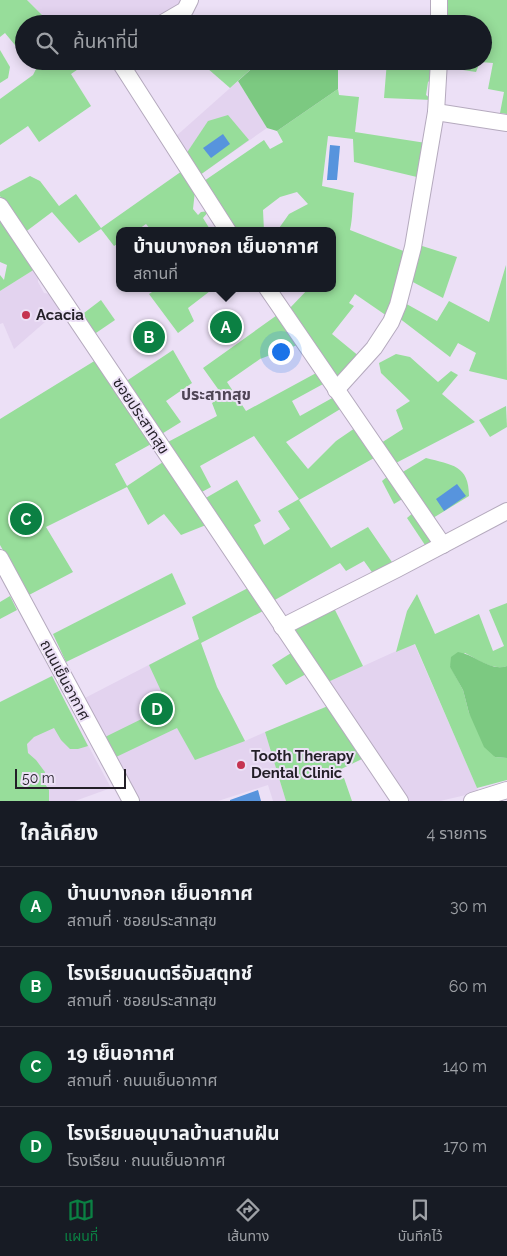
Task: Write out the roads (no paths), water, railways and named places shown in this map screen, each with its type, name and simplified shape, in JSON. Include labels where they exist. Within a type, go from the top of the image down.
[{"type":"street","points":[[177,15],[185,10],[190,0]]},
{"type":"street","points":[[440,0],[440,15]]},
{"type":"street","points":[[125,70],[225,227]]},
{"type":"street","points":[[336,390],[374,348],[391,322],[398,305],[413,248],[436,112],[438,70]]},
{"type":"street","points":[[436,112],[507,123]]},
{"type":"street","name":"ซอยประสาทสุข","points":[[0,206],[400,801]]},
{"type":"street","points":[[270,292],[443,545]]},
{"type":"street","points":[[282,627],[507,511]]},
{"type":"street","name":"ถนนเย็นอากาศ","points":[[0,558],[131,801]]},
{"type":"street","points":[[472,801],[507,790]]},
{"type":"water","points":[[223,134],[230,144],[211,158],[203,148]]},
{"type":"water","points":[[330,145],[340,146],[337,180],[327,180]]},
{"type":"water","points":[[457,484],[466,496],[444,511],[436,499]]},
{"type":"water","points":[[258,790],[261,801],[230,801],[230,800]]},
{"type":"place","name":"Acacia","points":[[26,315]]},
{"type":"place","name":"บ้านบางกอก เย็นอากาศ","points":[[226,327]]},
{"type":"place","name":"โรงเรียนดนตรีอัมสตุทช์","points":[[149,337]]},
{"type":"place","name":"19 เย็นอากาศ","points":[[26,519]]},
{"type":"place","name":"โรงเรียนอนุบาลบ้านสานฝัน","points":[[157,709]]},
{"type":"place","name":"Tooth Therapy Dental Clinic","points":[[241,765]]},
{"type":"district","name":"ประสาทสุข","points":[[216,394]]}]
